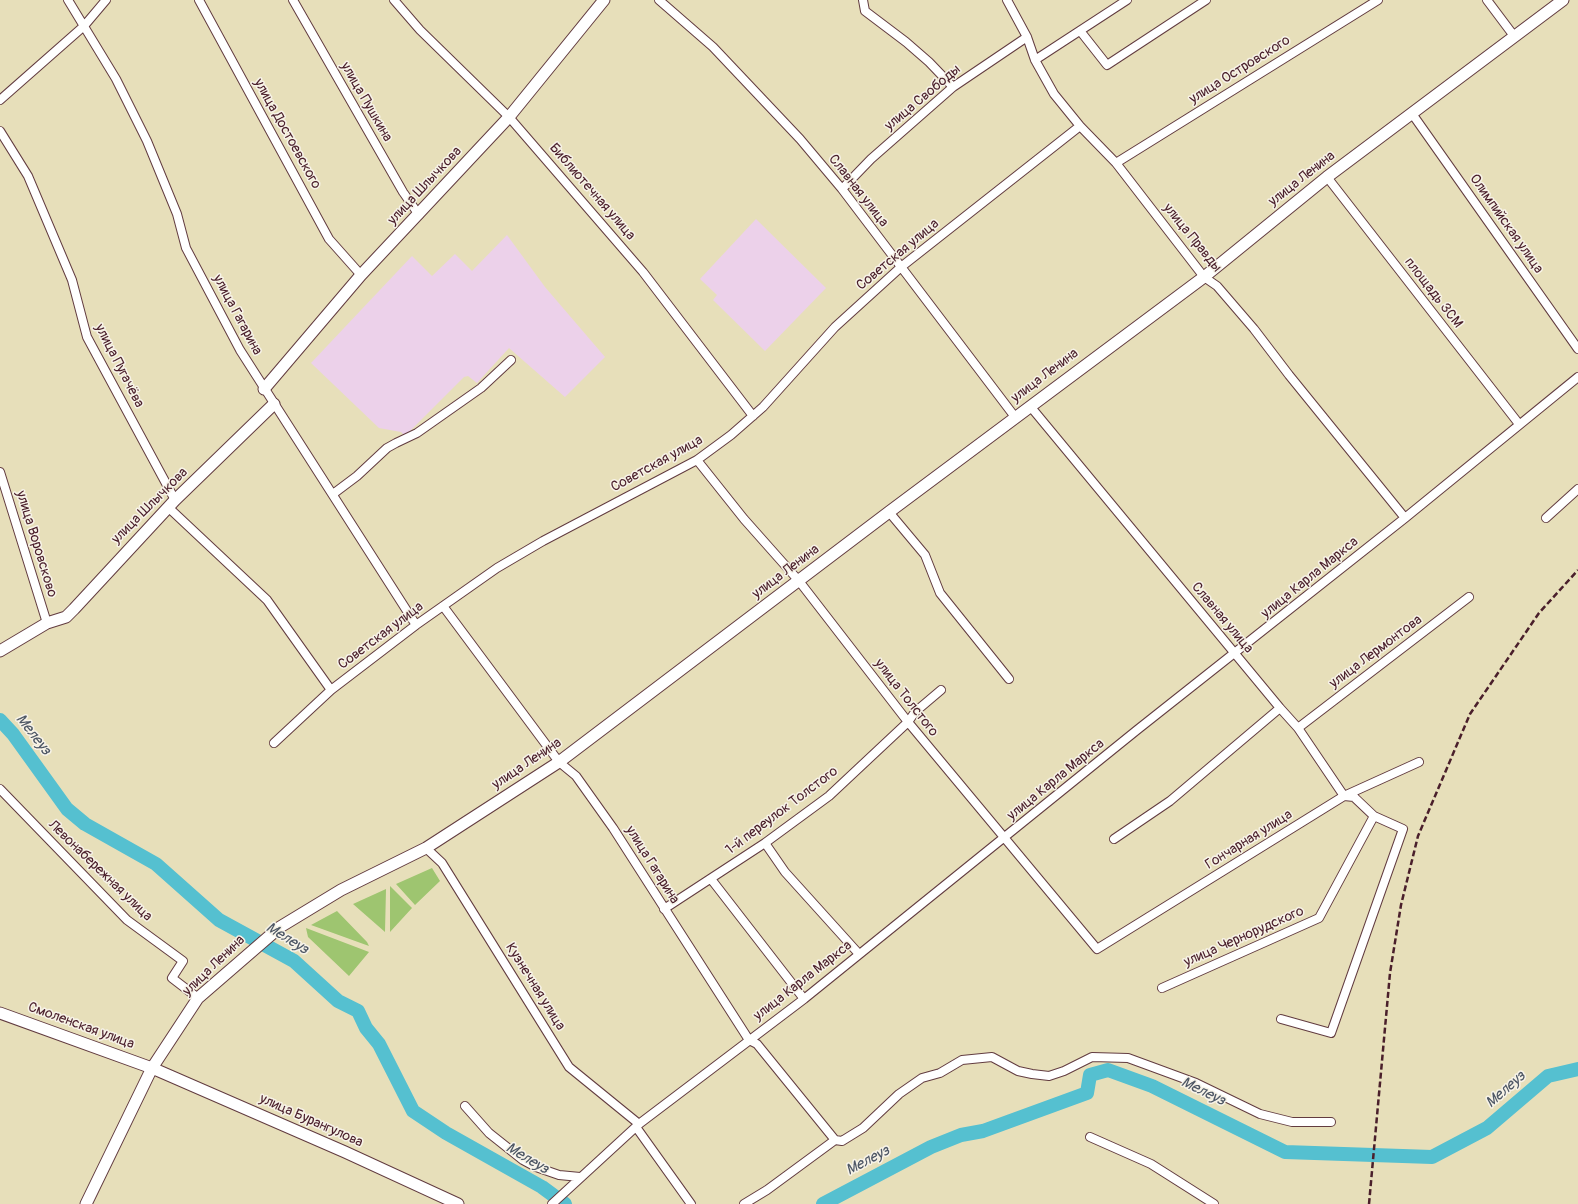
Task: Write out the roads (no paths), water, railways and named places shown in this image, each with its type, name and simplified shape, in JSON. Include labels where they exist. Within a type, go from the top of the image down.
[{"type":"main road","name":"улица Шлычкова","points":[[264,389],[361,275],[419,215],[509,117],[604,0]]},
{"type":"main road","name":"улица Ленина","points":[[86,1204],[152,1068],[198,998],[280,926],[341,890],[426,848],[559,762],[1015,417],[1204,277],[1327,178],[1563,0]]},
{"type":"main road","name":"улица Шлычкова","points":[[0,651],[46,623],[66,617],[172,504],[274,404]]},
{"type":"main road","name":"Смоленская улица","points":[[0,1013],[152,1068]]},
{"type":"main road","name":"улица Бурангулова","points":[[152,1068],[345,1152],[458,1204]]},
{"type":"street","name":"улица Гагарина","points":[[68,0],[116,79],[147,141],[177,214],[186,248],[240,350],[416,625]]},
{"type":"street","points":[[0,100],[84,26],[106,0]]},
{"type":"street","name":"улица Достоевского","points":[[199,0],[329,238],[361,275]]},
{"type":"street","name":"улица Пушкина","points":[[293,0],[403,192],[419,215]]},
{"type":"street","name":"Библиотечная улица","points":[[394,0],[420,30],[509,117],[643,272],[753,416]]},
{"type":"street","name":"Славная улица","points":[[659,0],[713,47],[800,139],[842,189],[1015,417]]},
{"type":"street","points":[[862,0],[865,11],[918,52],[953,87]]},
{"type":"street","name":"улица Правды","points":[[1007,0],[1027,37],[1035,60],[1054,94],[1080,126],[1116,163],[1204,277],[1217,286],[1254,329],[1405,518]]},
{"type":"street","points":[[1035,60],[1081,32],[1127,0]]},
{"type":"street","points":[[1081,32],[1107,65],[1206,0]]},
{"type":"street","name":"улица Островского","points":[[1116,163],[1378,0]]},
{"type":"street","points":[[1487,0],[1514,36]]},
{"type":"street","name":"улица Свободы","points":[[842,189],[871,159],[953,87],[1027,37]]},
{"type":"street","name":"Олимпийская улица","points":[[1413,114],[1578,349]]},
{"type":"street","name":"Советская улица","points":[[274,743],[331,690],[416,625],[497,568],[542,541],[697,460],[731,435],[753,416],[835,327],[901,266],[1080,126]]},
{"type":"street","name":"улица Пугачёва","points":[[0,131],[28,176],[72,280],[87,337],[172,504],[267,600],[331,690]]},
{"type":"street","name":"площадь ЗСМ","points":[[1327,178],[1519,424]]},
{"type":"street","points":[[333,494],[357,476],[387,448],[417,433],[481,388],[511,360]]},
{"type":"street","name":"улица Карла Маркса","points":[[552,1204],[580,1176],[637,1126],[804,999],[1137,730],[1236,654],[1578,377]]},
{"type":"street","name":"Славная улица","points":[[1030,406],[1298,728],[1344,796]]},
{"type":"street","name":"улица Толстого","points":[[697,460],[744,519],[799,581],[908,722],[1097,950]]},
{"type":"street","name":"улица Воровсково","points":[[0,472],[46,623]]},
{"type":"street","points":[[1546,518],[1578,489]]},
{"type":"street","points":[[889,512],[925,555],[940,593],[1009,679]]},
{"type":"street","name":"улица Лермонтова","points":[[1298,728],[1469,597]]},
{"type":"street","name":"улица Гагарина","points":[[443,606],[559,762],[576,776],[613,828],[749,1040],[757,1044],[835,1140]]},
{"type":"street","name":"1-й переулок Толстого","points":[[664,909],[765,843],[829,796],[908,722],[915,712],[941,690]]},
{"type":"street","points":[[1114,839],[1170,801],[1280,708]]},
{"type":"street","name":"Гончарная улица","points":[[1097,950],[1344,796],[1419,762]]},
{"type":"street","name":"Левонабережная улица","points":[[0,789],[127,920],[183,961],[172,978],[198,998]]},
{"type":"street","points":[[1281,1019],[1331,1033],[1403,829],[1374,816],[1354,797],[1344,796]]},
{"type":"street","name":"улица Чернорудского","points":[[1162,988],[1319,918],[1374,816]]},
{"type":"street","points":[[765,843],[785,872],[859,954]]},
{"type":"street","name":"Кузнечная улица","points":[[426,848],[442,863],[569,1067],[637,1126],[692,1204]]},
{"type":"street","points":[[711,879],[804,999]]},
{"type":"street","points":[[744,1204],[767,1190],[835,1140],[842,1141],[863,1128],[900,1094],[922,1078],[940,1073],[962,1060],[992,1057],[1018,1070],[1032,1074],[1049,1076],[1064,1071],[1092,1057],[1128,1058],[1196,1083],[1260,1114],[1292,1122],[1331,1122]]},
{"type":"street","points":[[466,1106],[489,1133],[523,1160],[536,1168],[559,1175],[580,1176]]},
{"type":"street","points":[[1090,1137],[1151,1164],[1214,1204]]},
{"type":"waterway","name":"Мелеуз","points":[[0,720],[13,734],[67,809],[85,824],[156,864],[219,920],[294,961],[338,1001],[358,1011],[366,1028],[379,1044],[413,1111],[446,1133],[542,1187],[565,1204]]},
{"type":"waterway","name":"Мелеуз","points":[[823,1204],[931,1147],[961,1135],[983,1131],[1087,1093],[1090,1075],[1108,1070],[1152,1086],[1285,1152],[1432,1157],[1487,1128],[1548,1076],[1578,1069]]},
{"type":"railway","points":[[1369,1204],[1390,973],[1401,905],[1418,836],[1470,714],[1539,613],[1578,570]]}]
